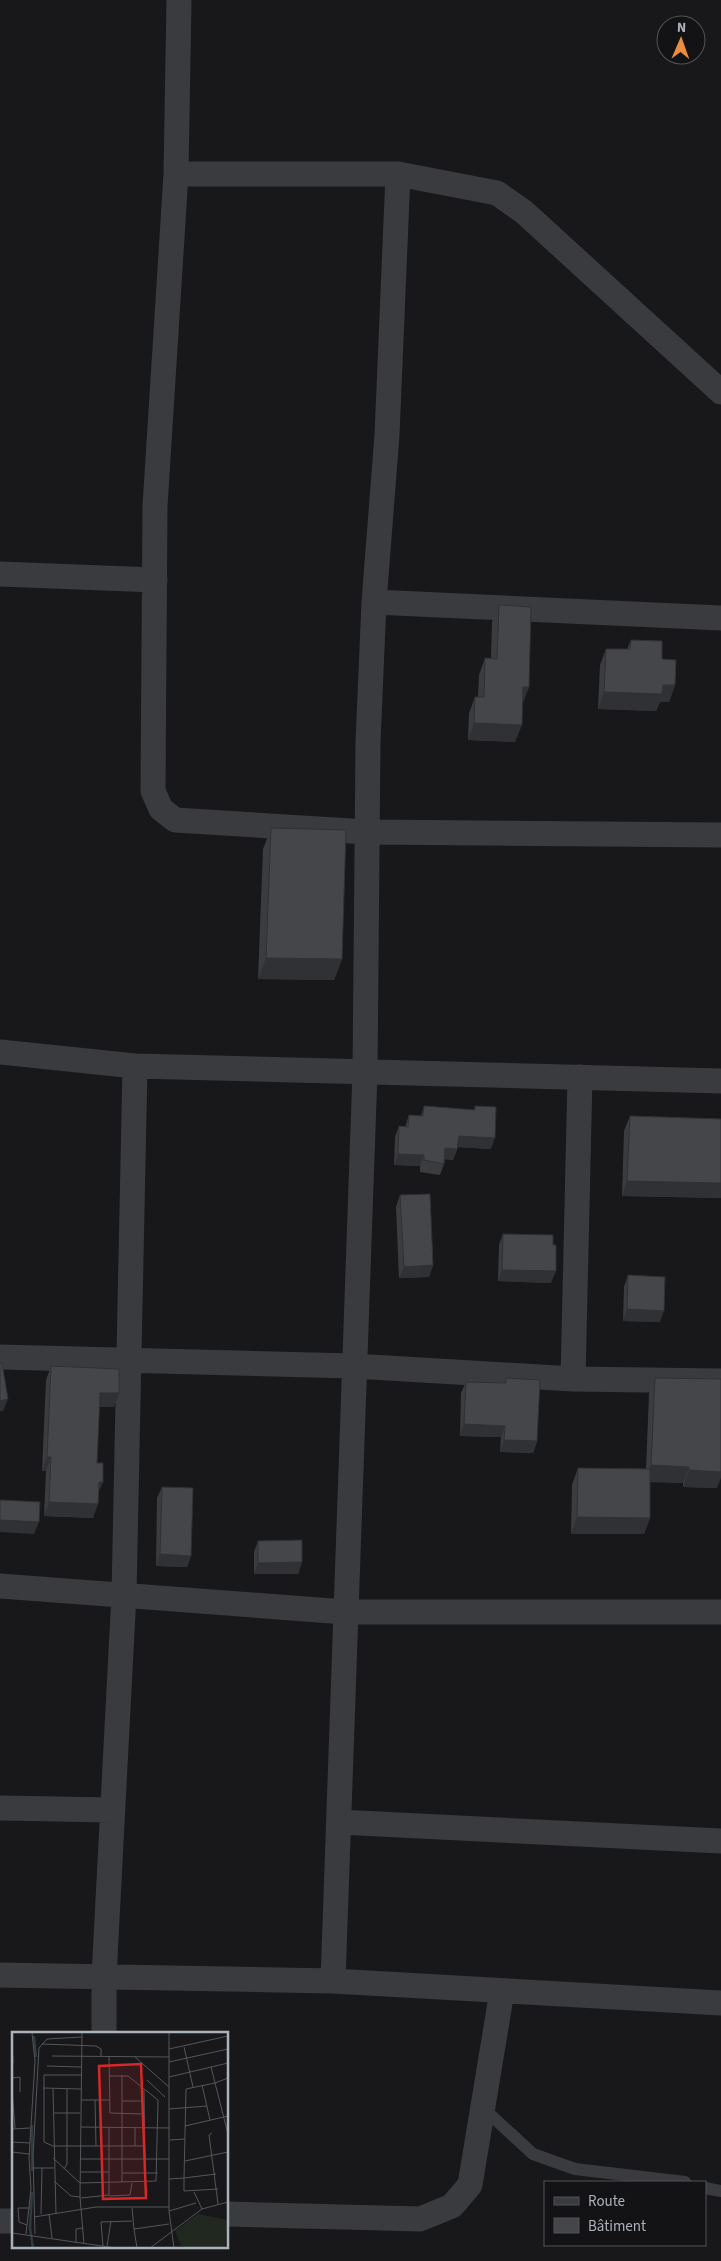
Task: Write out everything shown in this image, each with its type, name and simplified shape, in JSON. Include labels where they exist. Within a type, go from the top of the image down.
[{"type":"street","points":[[179,0],[176,174],[155,506],[153,791],[161,809],[176,820],[368,832],[721,835]]},
{"type":"street","points":[[176,174],[398,174],[497,193],[524,212],[721,392]]},
{"type":"street","points":[[333,1981],[365,1072],[368,742],[374,602],[387,435],[398,174]]},
{"type":"street","points":[[0,574],[155,580]]},
{"type":"street","points":[[374,602],[721,618]]},
{"type":"street","points":[[0,1052],[135,1066],[721,1081]]},
{"type":"street","points":[[104,2032],[104,1977],[124,1594],[135,1066]]},
{"type":"street","points":[[573,1379],[580,1077]]},
{"type":"street","points":[[0,1357],[354,1366],[573,1379],[721,1381]]},
{"type":"street","points":[[0,1586],[346,1612],[721,1612]]},
{"type":"street","points":[[0,1808],[112,1810]]},
{"type":"street","points":[[338,1822],[721,1841]]},
{"type":"street","points":[[0,1975],[333,1981],[721,2003]]},
{"type":"street","points":[[229,2214],[420,2219],[452,2206],[470,2185],[502,1991]]},
{"type":"lane","points":[[483,2108],[533,2154],[575,2168],[677,2181]]},
{"type":"lane","points":[[706,2188],[721,2191]]},
{"type":"building","points":[[499,605],[531,607],[529,687],[523,687],[522,725],[474,723],[475,697],[484,697],[485,658],[497,659]]},
{"type":"building","points":[[631,640],[662,641],[662,659],[676,660],[675,685],[663,685],[662,694],[604,692],[606,649],[630,649]]},
{"type":"building","points":[[271,828],[346,830],[342,959],[266,958]]},
{"type":"building","points":[[424,1106],[475,1110],[475,1106],[496,1107],[495,1138],[459,1136],[457,1149],[445,1148],[444,1164],[424,1160],[424,1155],[398,1154],[399,1126],[408,1127],[409,1115],[423,1116]]},
{"type":"building","points":[[630,1116],[721,1119],[721,1183],[627,1181]]},
{"type":"building","points":[[430,1194],[433,1265],[404,1267],[400,1195]]},
{"type":"building","points":[[503,1234],[553,1235],[553,1245],[556,1245],[556,1271],[502,1270]]},
{"type":"building","points":[[628,1275],[665,1277],[664,1311],[627,1309]]},
{"type":"building","points":[[0,1363],[2,1363],[8,1399],[0,1401]]},
{"type":"building","points":[[51,1366],[119,1369],[119,1393],[100,1393],[97,1463],[103,1463],[103,1482],[99,1482],[98,1504],[49,1502],[51,1457],[47,1457]]},
{"type":"building","points":[[506,1378],[540,1380],[537,1441],[504,1440],[505,1426],[464,1424],[466,1382],[506,1383]]},
{"type":"building","points":[[655,1378],[721,1379],[721,1472],[689,1470],[689,1467],[651,1465]]},
{"type":"building","points":[[578,1468],[650,1469],[650,1518],[577,1517]]},
{"type":"building","points":[[162,1487],[193,1488],[191,1556],[160,1554]]},
{"type":"building","points":[[0,1500],[40,1502],[39,1522],[0,1520]]},
{"type":"building","points":[[302,1540],[302,1562],[258,1563],[258,1541]]}]
